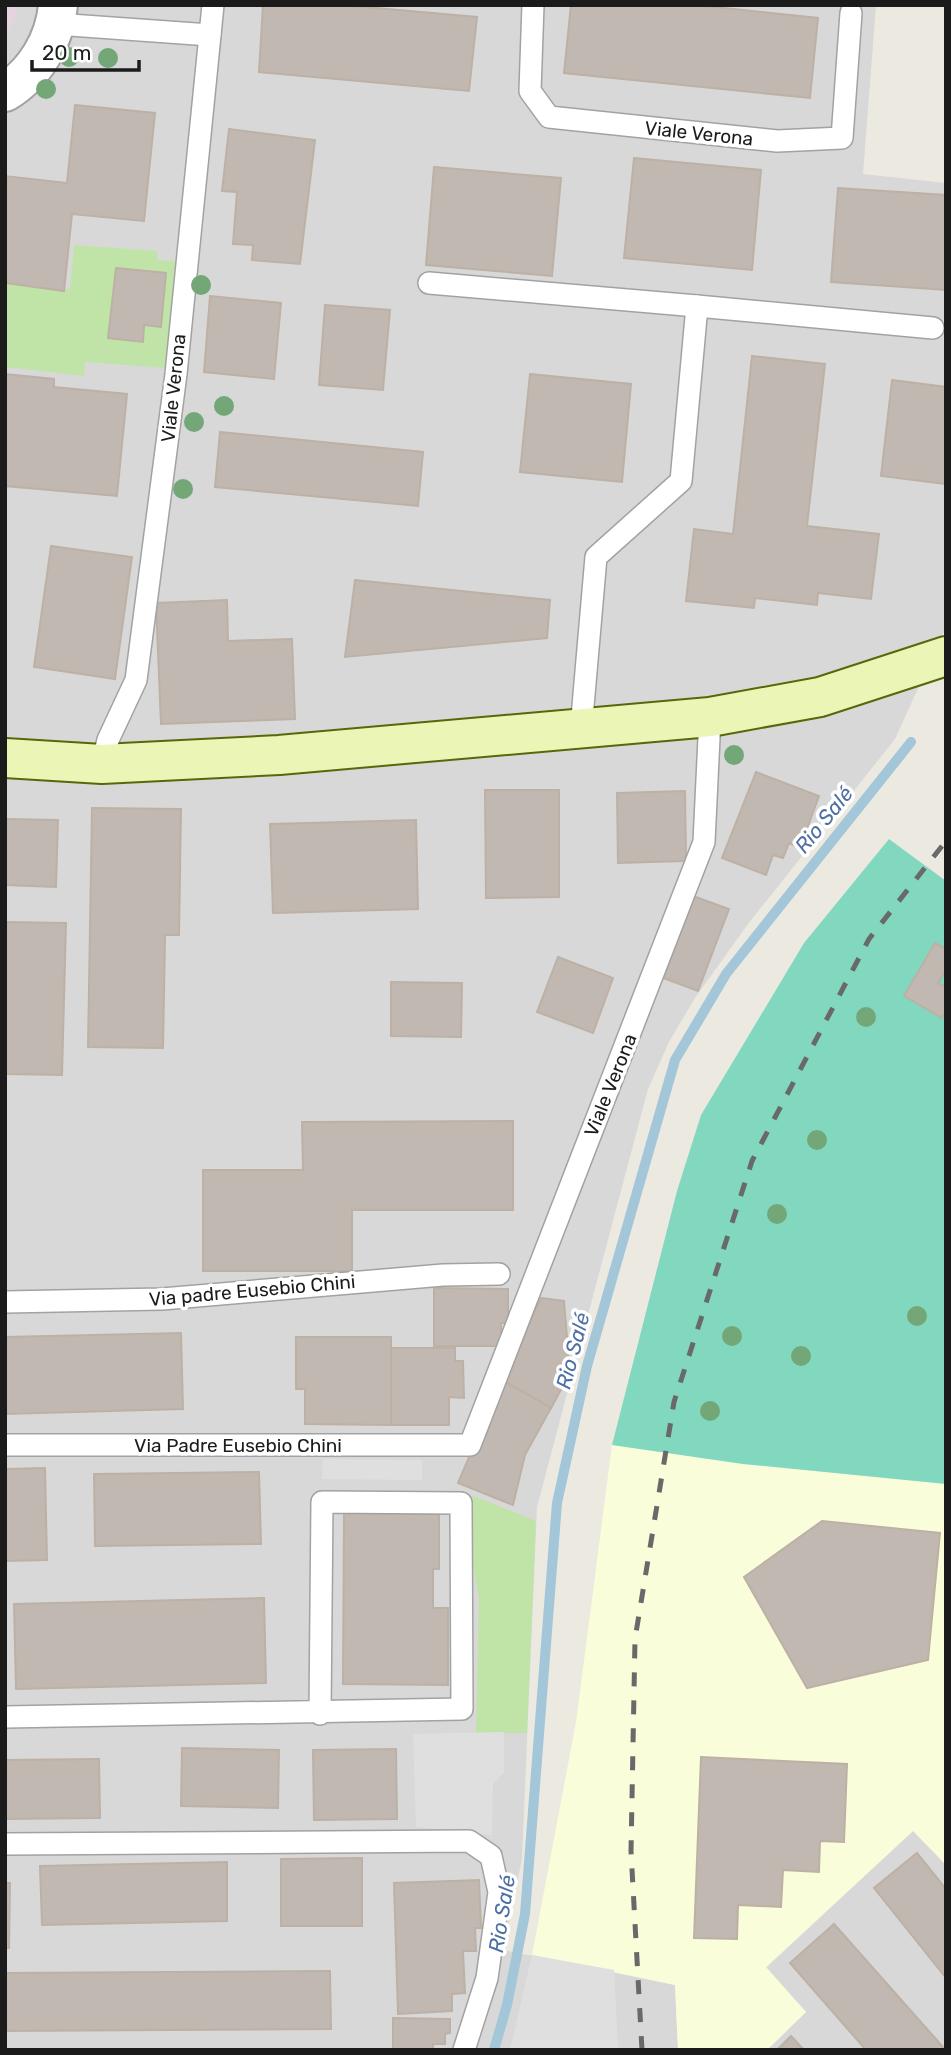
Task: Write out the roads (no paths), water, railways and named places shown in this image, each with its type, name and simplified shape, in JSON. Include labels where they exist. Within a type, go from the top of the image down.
[{"type":"main road","points":[[5,758],[102,764],[279,755],[710,717],[820,697],[946,656]]},
{"type":"street","points":[[5,92],[21,82],[40,58],[57,15]]},
{"type":"lane","name":"Viale Verona","points":[[102,764],[108,740],[136,680],[176,374],[213,5]]},
{"type":"lane","name":"Viale Verona","points":[[533,5],[530,91],[549,117],[778,141],[842,138],[851,13]]},
{"type":"lane","points":[[57,15],[210,35]]},
{"type":"lane","points":[[429,283],[933,328]]},
{"type":"lane","points":[[581,729],[596,557],[681,481],[697,306]]},
{"type":"lane","name":"Viale Verona","points":[[470,1445],[704,842],[710,717]]},
{"type":"lane","name":"Via padre Eusebio Chini","points":[[5,1302],[162,1299],[443,1275],[499,1273]]},
{"type":"lane","name":"Via Padre Eusebio Chini","points":[[5,1444],[470,1445]]},
{"type":"lane","points":[[5,1717],[320,1714],[462,1709],[461,1503],[322,1502],[320,1714]]},
{"type":"lane","points":[[5,1844],[469,1841],[491,1856],[499,1892],[487,1978],[464,2050]]},
{"type":"waterway","name":"Rio Salé","points":[[494,2050],[507,2005],[525,1914],[557,1503],[587,1366],[675,1060],[726,974],[911,742]]},
{"type":"railway","points":[[642,2050],[631,1851],[635,1639],[674,1402],[752,1161],[869,939],[946,841]]}]
